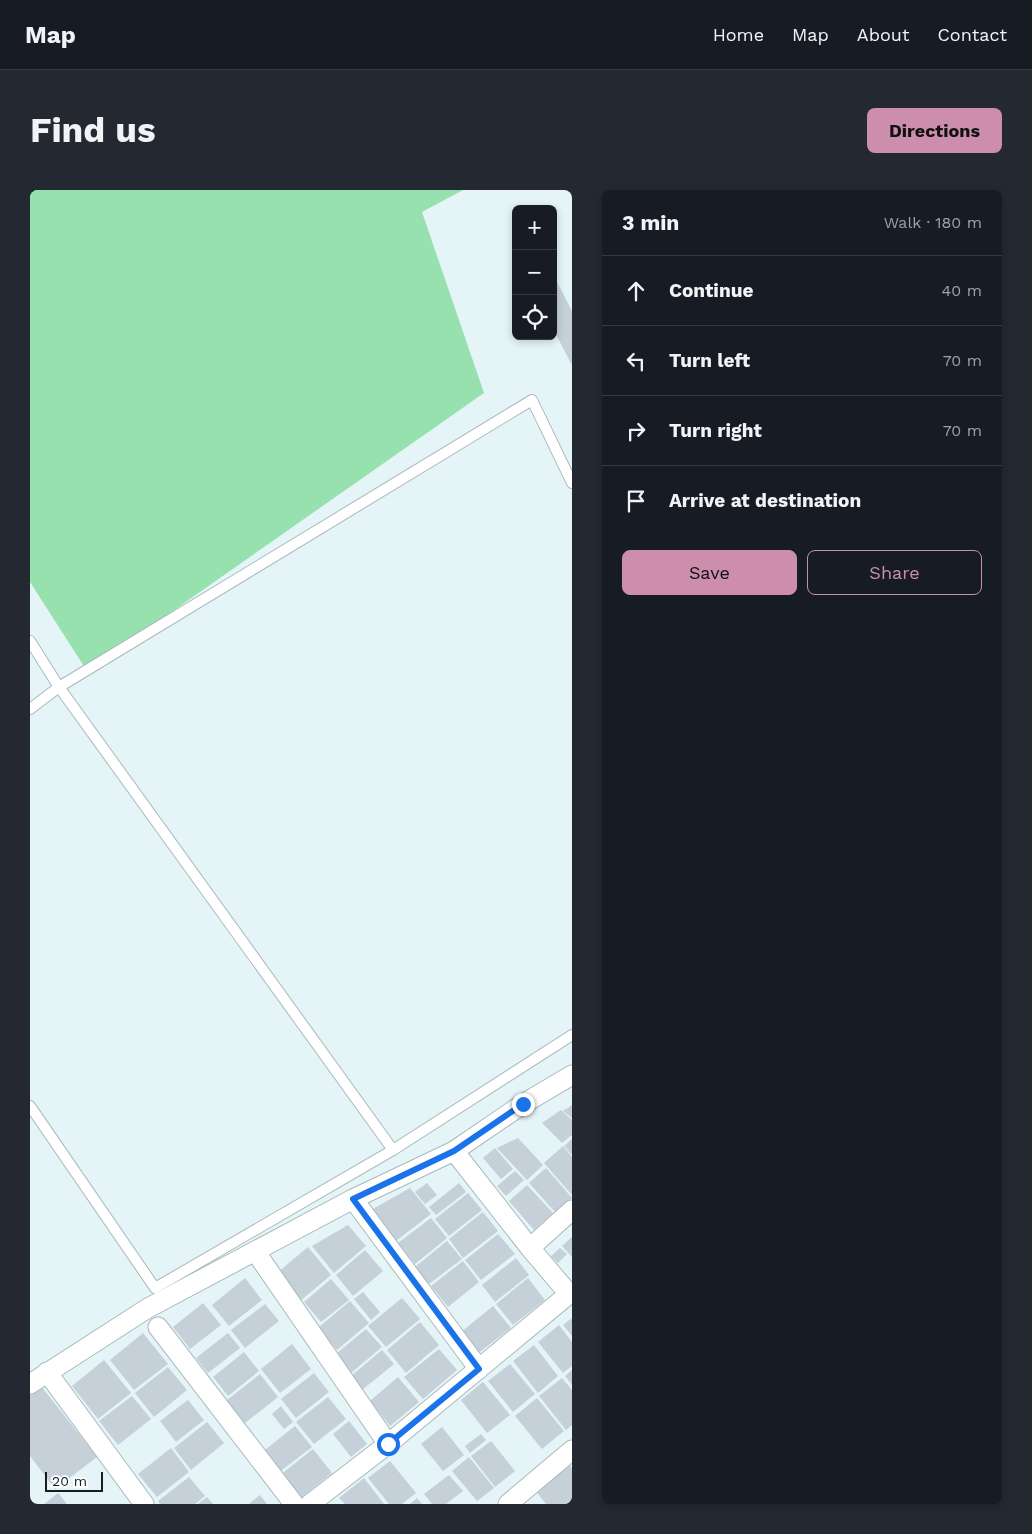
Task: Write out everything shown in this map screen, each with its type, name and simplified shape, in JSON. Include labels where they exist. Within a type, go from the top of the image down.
[{"type":"street","points":[[30,1384],[148,1308],[353,1199],[454,1151],[523,1104],[572,1075]]},
{"type":"street","points":[[310,1504],[388,1444],[571,1294],[530,1248],[454,1151]]},
{"type":"street","points":[[353,1199],[479,1369]]},
{"type":"street","points":[[530,1248],[572,1210]]},
{"type":"street","points":[[255,1251],[388,1444]]},
{"type":"street","points":[[158,1327],[294,1504]]},
{"type":"street","points":[[47,1372],[136,1501]]},
{"type":"street","points":[[508,1504],[530,1498],[572,1450]]},
{"type":"lane","points":[[30,709],[60,687],[532,400],[572,483]]},
{"type":"lane","points":[[30,641],[60,687],[393,1150]]},
{"type":"lane","points":[[30,1106],[155,1288],[393,1150],[572,1034]]},
{"type":"green space","points":[[30,190],[463,190],[422,212],[484,393],[87,671],[30,582]]},
{"type":"building","points":[[557,282],[572,311],[572,365],[557,337]]},
{"type":"building","points":[[572,1105],[572,1118],[563,1111]]},
{"type":"building","points":[[561,1110],[572,1120],[572,1135],[562,1143],[542,1123]]},
{"type":"building","points":[[518,1138],[543,1165],[527,1180],[497,1148]]},
{"type":"building","points":[[572,1139],[572,1155],[564,1146]]},
{"type":"building","points":[[563,1146],[572,1157],[572,1195],[544,1163]]},
{"type":"building","points":[[495,1148],[513,1169],[501,1179],[483,1158]]},
{"type":"building","points":[[546,1168],[572,1198],[556,1213],[529,1183]]},
{"type":"building","points":[[515,1171],[524,1180],[506,1196],[497,1186]]},
{"type":"building","points":[[427,1183],[437,1195],[425,1204],[415,1192]]},
{"type":"building","points":[[459,1183],[466,1192],[436,1215],[429,1207]]},
{"type":"building","points":[[527,1185],[553,1213],[534,1230],[509,1201]]},
{"type":"building","points":[[410,1188],[431,1214],[396,1241],[371,1210]]},
{"type":"building","points":[[468,1193],[482,1210],[449,1236],[435,1219]]},
{"type":"building","points":[[483,1212],[498,1231],[463,1258],[449,1239]]},
{"type":"building","points":[[431,1218],[447,1238],[415,1264],[398,1243]]},
{"type":"building","points":[[348,1225],[366,1246],[334,1273],[312,1246]]},
{"type":"building","points":[[498,1234],[515,1254],[481,1280],[465,1260]]},
{"type":"building","points":[[572,1237],[572,1257],[562,1246]]},
{"type":"building","points":[[447,1241],[462,1259],[429,1284],[415,1267]]},
{"type":"building","points":[[308,1247],[331,1275],[300,1301],[277,1273]]},
{"type":"building","points":[[560,1248],[567,1254],[558,1263],[551,1256]]},
{"type":"building","points":[[365,1250],[383,1271],[353,1296],[336,1275]]},
{"type":"building","points":[[516,1258],[529,1275],[495,1302],[482,1285]]},
{"type":"building","points":[[463,1261],[479,1282],[448,1307],[431,1286]]},
{"type":"building","points":[[245,1278],[262,1300],[229,1326],[212,1305]]},
{"type":"building","points":[[528,1278],[545,1300],[513,1325],[496,1304]]},
{"type":"building","points":[[331,1279],[349,1300],[321,1322],[304,1302]]},
{"type":"building","points":[[363,1292],[380,1312],[371,1320],[354,1299]]},
{"type":"building","points":[[402,1298],[420,1319],[386,1347],[368,1326]]},
{"type":"building","points":[[350,1301],[369,1323],[337,1350],[318,1328]]},
{"type":"building","points":[[203,1303],[221,1325],[190,1349],[173,1327]]},
{"type":"building","points":[[265,1304],[279,1321],[245,1348],[231,1330]]},
{"type":"building","points":[[493,1306],[511,1328],[477,1354],[460,1333]]},
{"type":"building","points":[[572,1318],[572,1336],[563,1325]]},
{"type":"building","points":[[420,1322],[439,1345],[406,1373],[387,1350]]},
{"type":"building","points":[[559,1325],[572,1342],[572,1366],[563,1373],[538,1342]]},
{"type":"building","points":[[366,1329],[382,1347],[351,1373],[336,1354]]},
{"type":"building","points":[[143,1333],[168,1364],[134,1390],[110,1360]]},
{"type":"building","points":[[228,1333],[240,1348],[208,1373],[196,1358]]},
{"type":"building","points":[[292,1344],[311,1369],[280,1393],[261,1369]]},
{"type":"building","points":[[534,1345],[558,1376],[538,1393],[513,1361]]},
{"type":"building","points":[[439,1349],[457,1370],[423,1399],[404,1377]]},
{"type":"building","points":[[382,1350],[394,1364],[362,1390],[350,1377]]},
{"type":"building","points":[[244,1352],[259,1371],[228,1396],[213,1377]]},
{"type":"building","points":[[104,1360],[131,1393],[98,1419],[72,1386]]},
{"type":"building","points":[[510,1364],[535,1394],[513,1412],[488,1381]]},
{"type":"building","points":[[168,1367],[187,1390],[154,1417],[135,1393]]},
{"type":"building","points":[[572,1370],[572,1385],[565,1376]]},
{"type":"building","points":[[314,1373],[329,1392],[296,1418],[281,1399]]},
{"type":"building","points":[[260,1374],[278,1397],[245,1423],[227,1400]]},
{"type":"building","points":[[398,1377],[419,1402],[390,1426],[370,1401]]},
{"type":"building","points":[[562,1378],[572,1390],[572,1425],[566,1430],[539,1396]]},
{"type":"building","points":[[483,1382],[510,1415],[487,1433],[461,1400]]},
{"type":"building","points":[[41,1386],[97,1457],[55,1489],[30,1456],[30,1395]]},
{"type":"building","points":[[132,1396],[151,1419],[118,1445],[99,1421]]},
{"type":"building","points":[[328,1397],[346,1419],[314,1444],[296,1422]]},
{"type":"building","points":[[537,1398],[564,1431],[542,1449],[515,1416]]},
{"type":"building","points":[[188,1400],[204,1420],[176,1442],[160,1421]]},
{"type":"building","points":[[281,1406],[293,1422],[284,1429],[272,1414]]},
{"type":"building","points":[[349,1421],[367,1444],[351,1457],[333,1434]]},
{"type":"building","points":[[207,1422],[224,1443],[191,1470],[174,1448]]},
{"type":"building","points":[[295,1426],[312,1447],[278,1473],[261,1453]]},
{"type":"building","points":[[442,1427],[464,1455],[443,1471],[421,1444]]},
{"type":"building","points":[[481,1434],[486,1440],[470,1453],[465,1446]]},
{"type":"building","points":[[491,1441],[515,1471],[495,1487],[471,1456]]},
{"type":"building","points":[[171,1448],[189,1472],[157,1497],[138,1474]]},
{"type":"building","points":[[313,1449],[332,1473],[298,1500],[279,1476]]},
{"type":"building","points":[[469,1457],[494,1488],[477,1501],[452,1471]]},
{"type":"building","points":[[390,1461],[416,1493],[402,1504],[389,1504],[368,1478]]},
{"type":"building","points":[[569,1464],[572,1469],[572,1502],[570,1504],[546,1504],[535,1490]]},
{"type":"building","points":[[449,1475],[463,1491],[446,1504],[432,1504],[424,1494]]},
{"type":"building","points":[[189,1477],[205,1496],[195,1504],[160,1504],[158,1501]]},
{"type":"building","points":[[364,1478],[384,1504],[345,1504],[339,1498]]},
{"type":"building","points":[[58,1493],[67,1504],[44,1504]]},
{"type":"building","points":[[260,1495],[267,1504],[249,1504]]},
{"type":"building","points":[[207,1497],[213,1504],[198,1504]]},
{"type":"building","points":[[417,1498],[422,1504],[410,1504]]},
{"type":"route","points":[[388,1444],[479,1369],[353,1199],[454,1151],[523,1104]]}]
